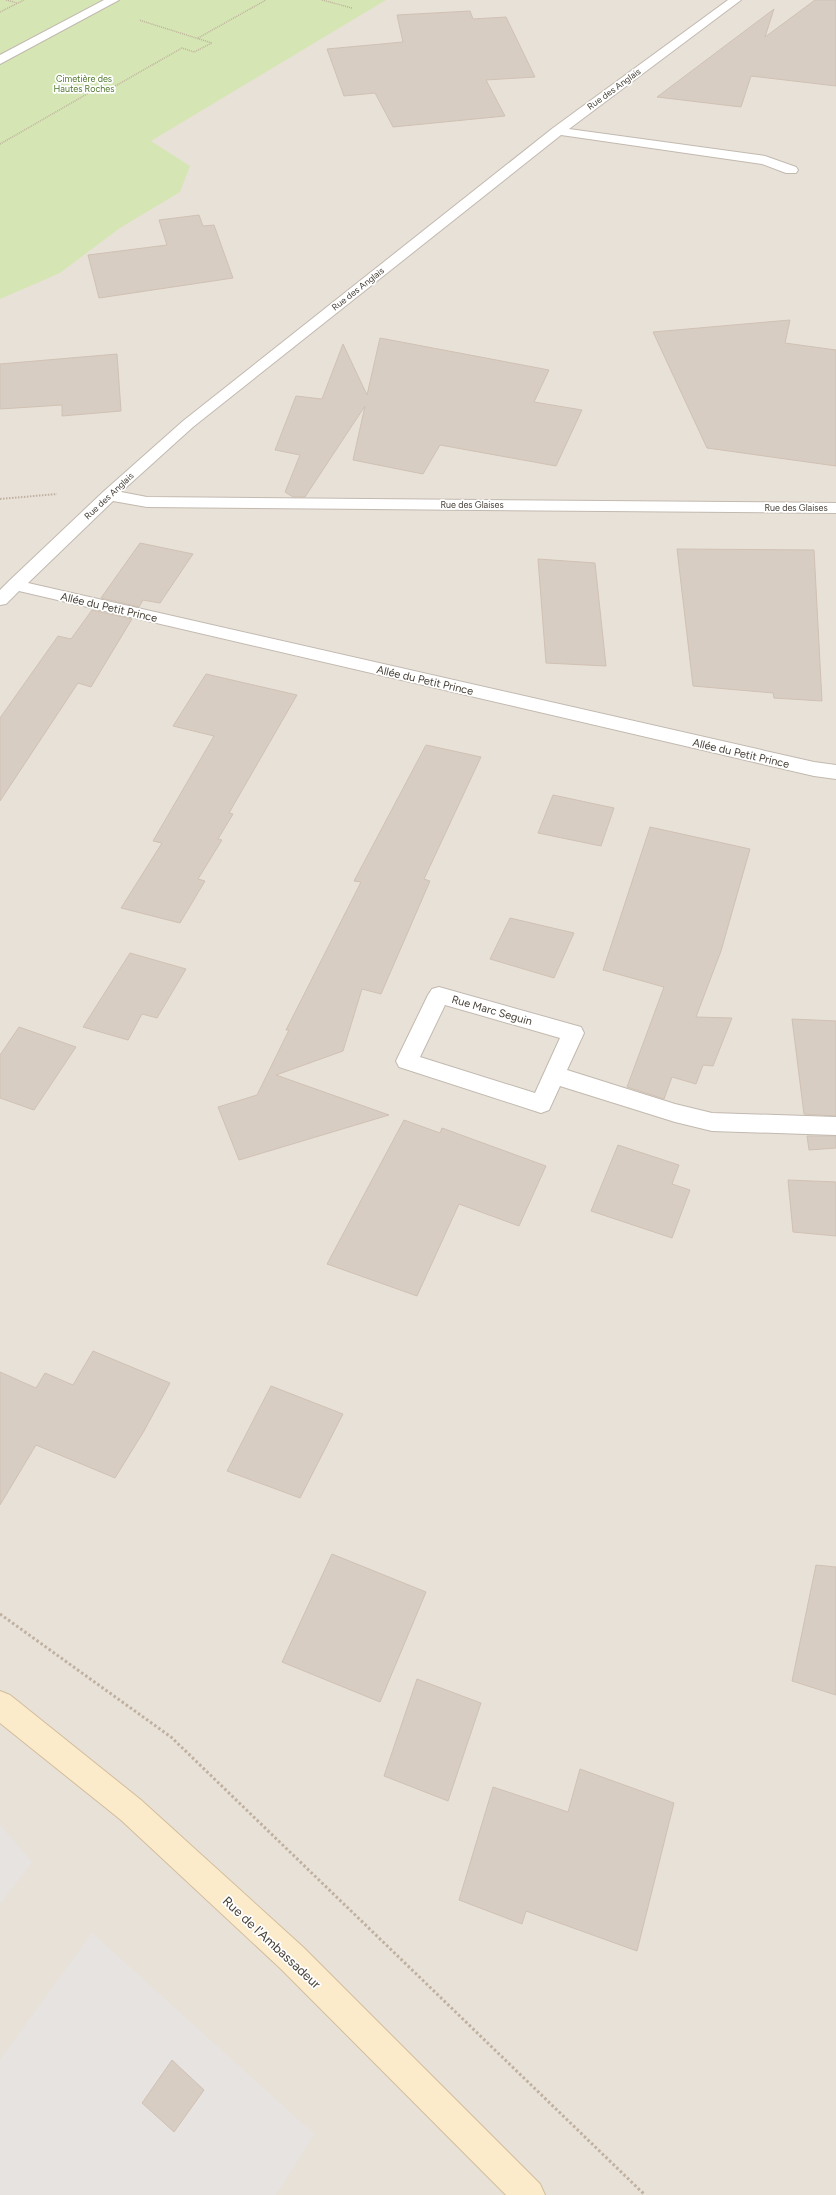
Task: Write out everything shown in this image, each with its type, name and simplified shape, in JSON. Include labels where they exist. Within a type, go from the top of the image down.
[{"type":"main road","name":"Rue de l'Ambassadeur","points":[[0,1705],[131,1810],[286,1953],[528,2195]]},
{"type":"street","points":[[0,60],[113,0]]},
{"type":"street","name":"Rue des Anglais","points":[[0,600],[109,495],[188,424],[558,130],[735,0]]},
{"type":"street","points":[[558,130],[765,160],[791,170]]},
{"type":"street","name":"Rue des Glaises","points":[[109,495],[147,502],[836,508]]},
{"type":"street","name":"Allée du Petit Prince","points":[[15,586],[814,770],[836,772]]},
{"type":"street","name":"Rue Marc Seguin","points":[[439,995],[573,1033],[554,1075],[540,1104],[407,1060],[439,995]]},
{"type":"street","points":[[554,1075],[675,1113],[712,1122],[836,1126]]},
{"type":"path","points":[[6,0],[17,3]]},
{"type":"path","points":[[0,12],[24,0]]},
{"type":"path","points":[[198,38],[266,0]]},
{"type":"path","points":[[322,0],[352,8]]},
{"type":"path","points":[[0,144],[101,86],[110,89],[182,48],[194,52],[212,43],[99,8]]},
{"type":"path","points":[[0,1614],[171,1737],[645,2195]]},
{"type":"shaded area","points":[[0,0],[836,0],[836,2195],[0,2195]]},
{"type":"shaded area","points":[[0,1825],[32,1862],[0,1904]]},
{"type":"shaded area","points":[[92,1933],[314,2134],[276,2195],[0,2195],[0,2060]]},
{"type":"green space","name":"Cimetière des Hautes Roches","points":[[0,0],[386,0],[151,141],[190,166],[180,192],[120,228],[60,273],[0,299]]},
{"type":"building","points":[[815,0],[836,0],[836,86],[751,76],[741,107],[657,97],[774,9],[765,37]]},
{"type":"building","points":[[470,11],[473,19],[506,17],[535,77],[486,80],[505,116],[393,127],[375,93],[344,96],[327,49],[403,42],[397,15]]},
{"type":"building","points":[[199,215],[203,226],[214,225],[233,278],[99,298],[88,255],[167,245],[159,220]]},
{"type":"building","points":[[790,320],[785,343],[836,350],[836,466],[707,448],[653,332]]},
{"type":"building","points":[[380,338],[549,370],[534,402],[582,410],[556,466],[440,445],[423,474],[353,460],[365,406],[305,497],[293,497],[285,492],[300,455],[275,450],[296,396],[322,399],[343,344],[367,395]]},
{"type":"building","points":[[117,354],[121,411],[62,416],[62,405],[0,409],[0,364]]},
{"type":"building","points":[[140,543],[193,554],[160,603],[143,600],[139,607],[101,598]]},
{"type":"building","points":[[677,549],[814,550],[822,701],[774,698],[773,693],[693,686]]},
{"type":"building","points":[[538,559],[595,563],[606,666],[546,663]]},
{"type":"building","points":[[92,610],[132,619],[91,687],[78,683],[0,801],[0,718],[58,636],[71,639]]},
{"type":"building","points":[[206,674],[297,695],[229,813],[233,814],[218,839],[222,840],[198,879],[205,881],[180,923],[121,908],[162,843],[153,841],[214,736],[173,726]]},
{"type":"building","points":[[426,745],[481,757],[424,879],[430,881],[381,994],[362,989],[343,1051],[276,1075],[389,1115],[239,1160],[218,1107],[257,1095],[289,1030],[286,1030],[361,882],[354,881]]},
{"type":"building","points":[[553,795],[614,808],[601,846],[538,833]]},
{"type":"building","points":[[650,827],[750,849],[721,951],[696,1017],[732,1018],[713,1066],[703,1065],[696,1084],[672,1077],[664,1099],[627,1087],[664,987],[603,970]]},
{"type":"building","points":[[510,918],[574,933],[554,978],[490,959]]},
{"type":"building","points":[[130,953],[186,969],[157,1018],[142,1014],[128,1040],[83,1027]]},
{"type":"building","points":[[792,1019],[836,1021],[836,1116],[804,1114]]},
{"type":"building","points":[[19,1027],[76,1047],[34,1110],[0,1098],[0,1055]]},
{"type":"building","points":[[404,1120],[440,1133],[442,1128],[546,1166],[519,1226],[459,1204],[417,1296],[327,1264]]},
{"type":"building","points":[[807,1136],[836,1136],[836,1148],[809,1150]]},
{"type":"building","points":[[618,1145],[679,1165],[672,1184],[690,1190],[672,1238],[591,1211]]},
{"type":"building","points":[[788,1180],[836,1182],[836,1236],[793,1232]]},
{"type":"building","points":[[93,1351],[170,1383],[144,1431],[115,1478],[36,1445],[0,1505],[0,1372],[36,1388],[45,1373],[73,1385]]},
{"type":"building","points":[[271,1386],[343,1414],[300,1498],[227,1471]]},
{"type":"building","points":[[332,1554],[426,1592],[380,1702],[282,1662]]},
{"type":"building","points":[[816,1565],[836,1567],[836,1695],[792,1681]]},
{"type":"building","points":[[417,1679],[481,1703],[448,1801],[384,1776]]},
{"type":"building","points":[[580,1769],[674,1803],[637,1951],[526,1911],[522,1924],[459,1900],[493,1787],[568,1812]]},
{"type":"building","points":[[172,2060],[204,2090],[174,2132],[142,2103]]}]
